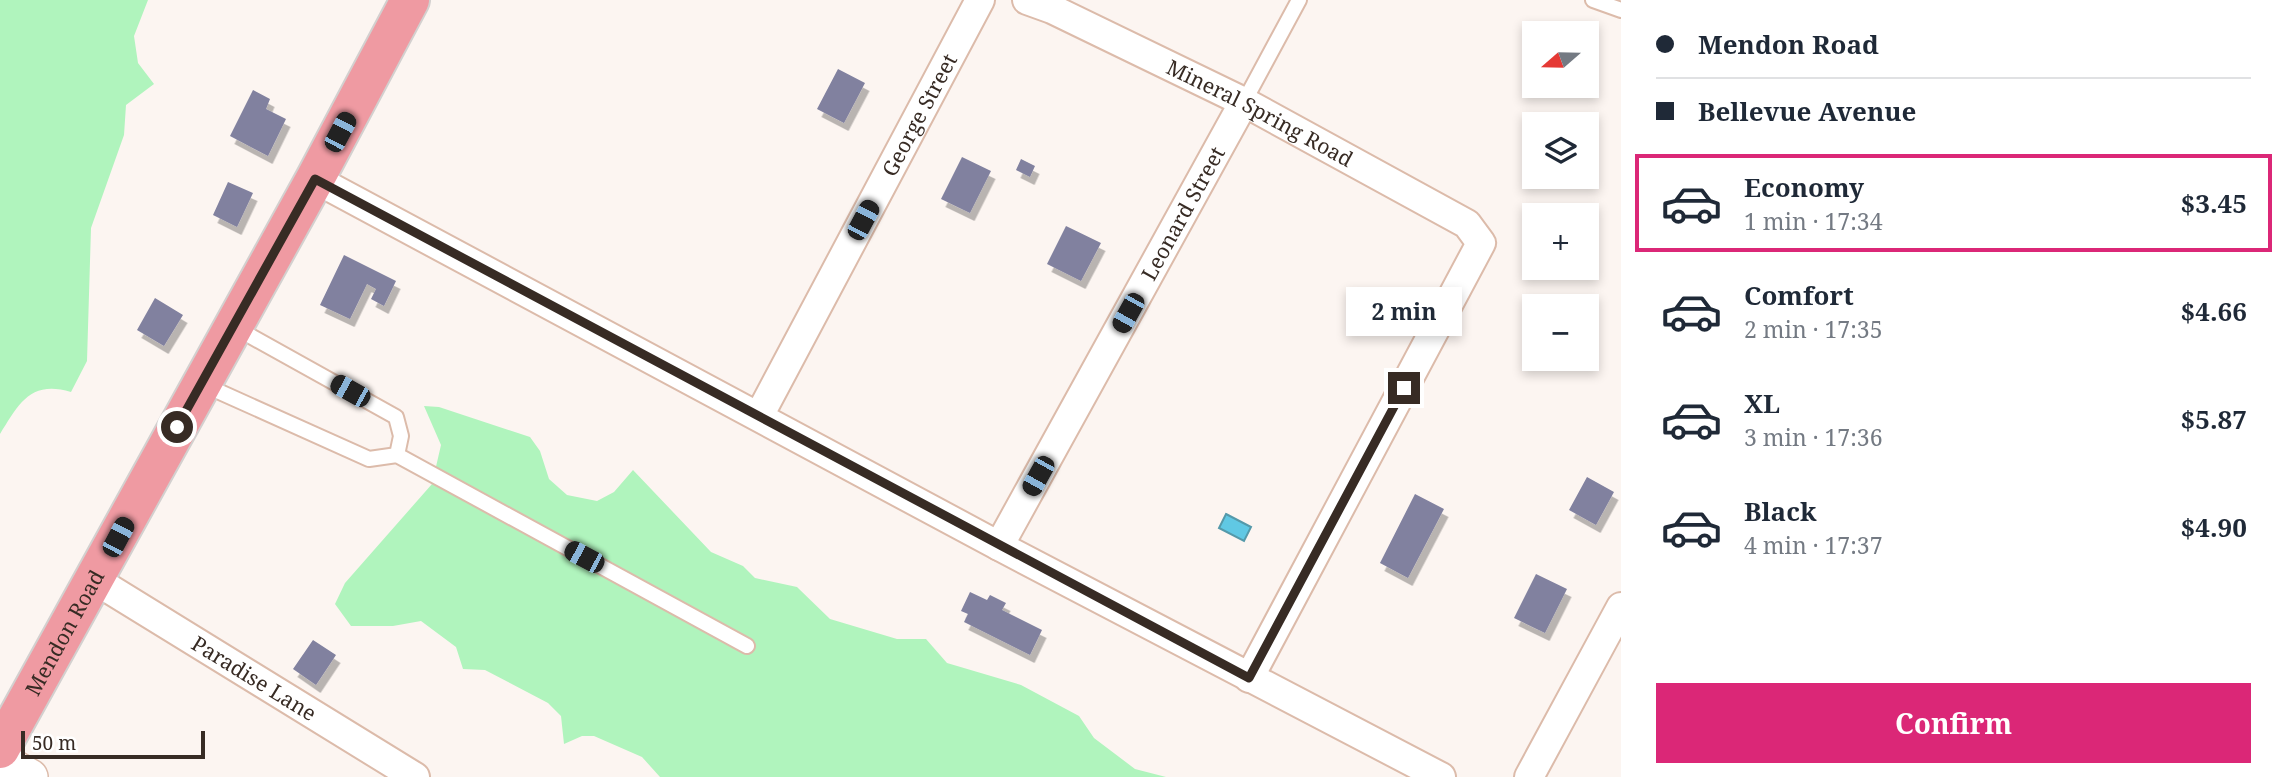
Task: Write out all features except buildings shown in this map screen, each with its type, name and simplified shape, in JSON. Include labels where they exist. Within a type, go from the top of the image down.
[{"type":"main road","name":"Mendon Road","points":[[0,749],[315,179],[410,0]]},
{"type":"street","name":"George Street","points":[[759,416],[980,0]]},
{"type":"street","name":"Mineral Spring Road","points":[[1027,0],[1052,9],[1244,102],[1467,224],[1481,243],[1249,678]]},
{"type":"street","name":"Leonard Street","points":[[999,546],[1244,102]]},
{"type":"street","points":[[315,179],[999,546],[1441,777]]},
{"type":"street","name":"Paradise Lane","points":[[94,580],[415,777]]},
{"type":"street","points":[[1529,777],[1621,607]]},
{"type":"street","points":[[0,760],[30,777]]},
{"type":"lane","points":[[1244,102],[1299,0]]},
{"type":"lane","points":[[1593,0],[1621,10]]},
{"type":"lane","points":[[233,326],[396,417],[401,436],[397,455]]},
{"type":"lane","points":[[201,383],[369,459],[397,455],[747,646]]},
{"type":"green space","points":[[0,0],[148,0],[134,36],[138,63],[154,84],[126,105],[124,135],[91,228],[87,361],[71,392],[45,389],[27,397],[0,434]]},
{"type":"green space","points":[[424,406],[439,407],[530,437],[540,451],[549,479],[567,495],[597,501],[614,492],[633,470],[711,552],[743,566],[755,578],[797,587],[830,619],[897,639],[926,639],[947,663],[1021,685],[1079,716],[1094,738],[1135,769],[1166,777],[660,777],[642,757],[594,736],[582,736],[564,744],[561,716],[548,703],[485,670],[463,669],[456,647],[421,621],[393,626],[351,626],[335,604],[345,583],[432,484],[441,445]]},
{"type":"water","points":[[1226,514],[1251,527],[1244,541],[1219,528]]},
{"type":"route","points":[[177,427],[315,179],[1249,678],[1404,388]]}]
